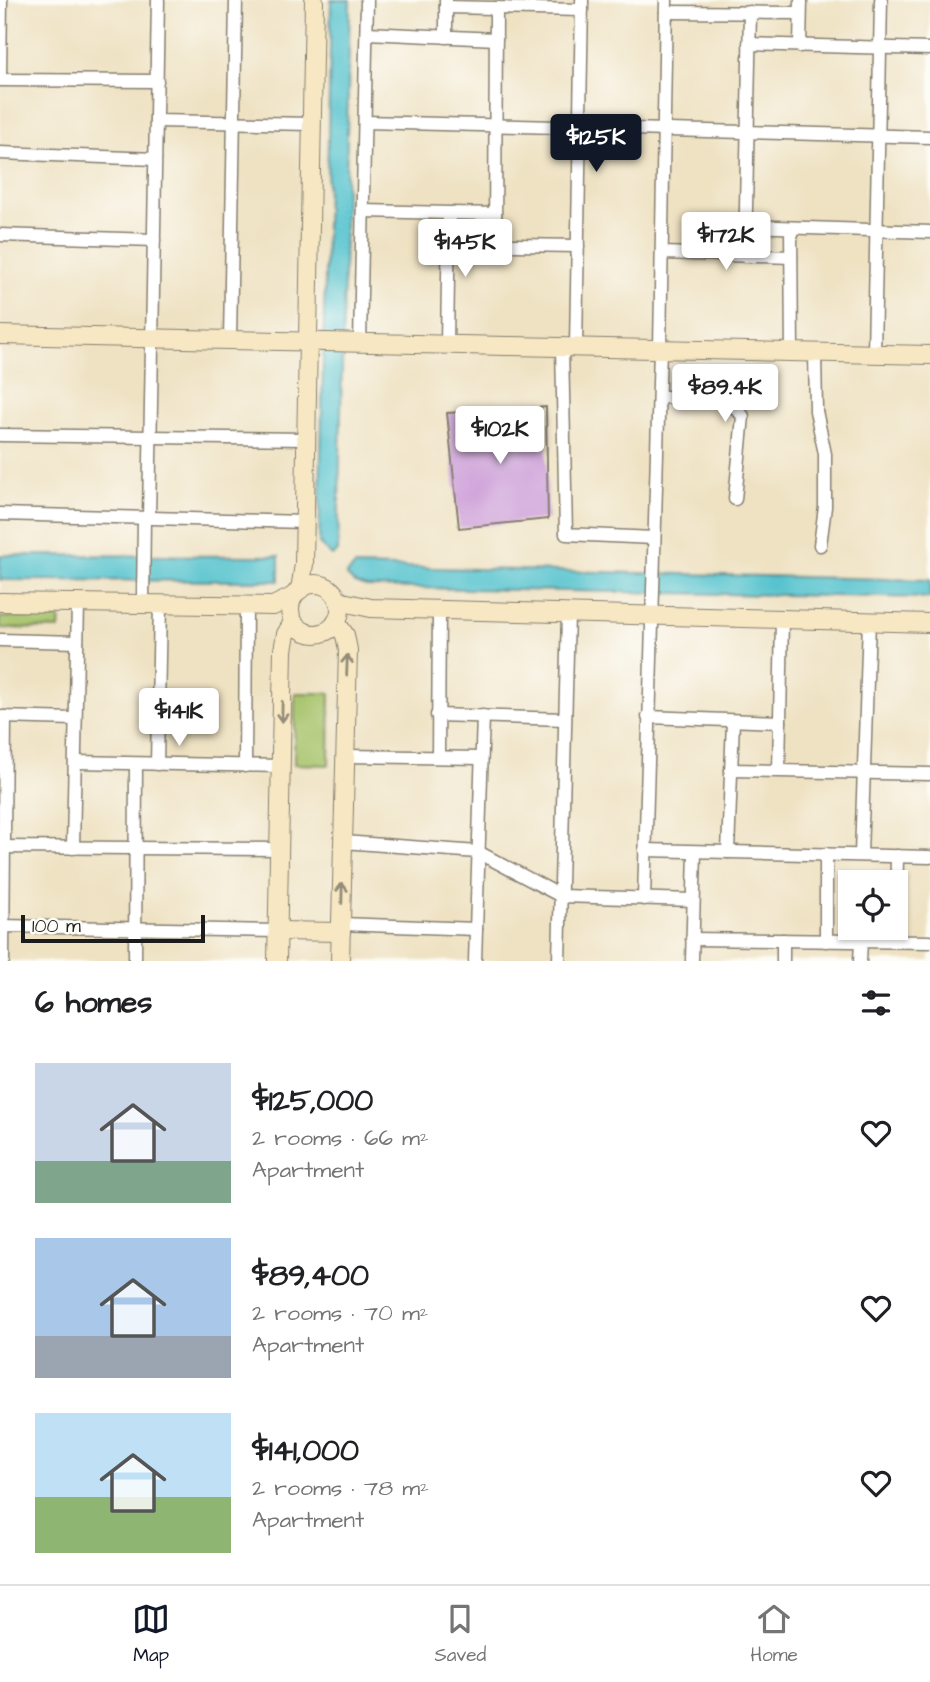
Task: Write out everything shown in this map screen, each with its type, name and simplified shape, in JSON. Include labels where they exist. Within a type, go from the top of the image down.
[{"type":"street","points":[[1,0],[0,79],[157,81]]},
{"type":"street","points":[[157,764],[147,518],[151,436],[158,0]]},
{"type":"street","points":[[230,340],[236,0]]},
{"type":"street","points":[[277,961],[283,650],[292,620],[291,603],[297,593],[304,564],[314,0]]},
{"type":"street","points":[[360,342],[367,0]]},
{"type":"street","points":[[874,354],[881,0]]},
{"type":"street","points":[[446,37],[446,4],[496,8],[582,5],[578,246],[569,347],[566,534],[654,538]]},
{"type":"street","points":[[644,899],[659,397],[666,6],[750,12],[801,6],[800,46]]},
{"type":"street","points":[[495,245],[496,8]]},
{"type":"street","points":[[745,256],[750,12]]},
{"type":"street","points":[[366,33],[496,39]]},
{"type":"street","points":[[749,44],[930,49]]},
{"type":"street","points":[[156,121],[312,124]]},
{"type":"street","points":[[365,122],[930,137]]},
{"type":"street","points":[[0,153],[155,159]]},
{"type":"street","points":[[363,211],[495,214]]},
{"type":"street","points":[[447,344],[449,214]]},
{"type":"street","points":[[745,226],[930,232]]},
{"type":"street","points":[[791,228],[792,352]]},
{"type":"street","points":[[0,236],[154,240]]},
{"type":"street","points":[[449,244],[578,246]]},
{"type":"street","points":[[662,253],[791,257]]},
{"type":"street","points":[[0,335],[930,355]]},
{"type":"street","points":[[814,352],[816,411],[825,454],[825,507],[820,545]]},
{"type":"street","points":[[659,397],[726,398],[743,416],[735,499]]},
{"type":"street","points":[[0,435],[306,439]]},
{"type":"street","points":[[0,514],[305,522]]},
{"type":"street","points":[[304,564],[323,586],[332,592],[348,650],[340,961]]},
{"type":"street","points":[[0,602],[273,606],[307,586],[323,586]]},
{"type":"street","points":[[73,848],[78,603]]},
{"type":"street","points":[[245,765],[246,605]]},
{"type":"street","points":[[273,606],[304,632],[318,634],[331,628],[338,613]]},
{"type":"street","points":[[338,613],[371,608],[930,623]]},
{"type":"street","points":[[438,756],[439,610]]},
{"type":"street","points":[[559,961],[568,614]]},
{"type":"street","points":[[779,770],[782,619]]},
{"type":"street","points":[[861,855],[869,621]]},
{"type":"street","points":[[0,640],[77,642]]},
{"type":"street","points":[[437,715],[565,719]]},
{"type":"street","points":[[475,961],[483,716]]},
{"type":"street","points":[[3,961],[2,717],[75,719]]},
{"type":"street","points":[[648,717],[780,722]]},
{"type":"street","points":[[728,852],[733,720]]},
{"type":"street","points":[[345,756],[481,758]]},
{"type":"street","points":[[76,762],[281,766]]},
{"type":"street","points":[[135,961],[136,764]]},
{"type":"street","points":[[732,770],[930,774]]},
{"type":"street","points":[[343,842],[478,852],[561,896],[693,900]]},
{"type":"street","points":[[2,847],[280,849]]},
{"type":"street","points":[[645,850],[930,857]]},
{"type":"street","points":[[692,961],[695,852]]},
{"type":"street","points":[[826,854],[826,940]]},
{"type":"street","points":[[897,856],[897,870]]},
{"type":"street","points":[[2,926],[278,931],[341,928],[476,929]]},
{"type":"street","points":[[692,939],[930,942]]},
{"type":"street","points":[[783,940],[783,961]]},
{"type":"street","points":[[860,941],[860,961]]},
{"type":"green space","points":[[0,617],[60,618],[59,629],[0,628]]},
{"type":"green space","points":[[295,693],[330,693],[329,765],[294,764]]},
{"type":"water","points":[[331,0],[350,0],[338,551],[332,556],[319,544]]},
{"type":"water","points":[[0,555],[279,556],[279,581],[0,580]]},
{"type":"water","points":[[355,566],[930,580],[930,598],[366,587],[354,583],[346,575]]},
{"type":"building","points":[[546,407],[548,519],[459,528],[447,413]]}]
